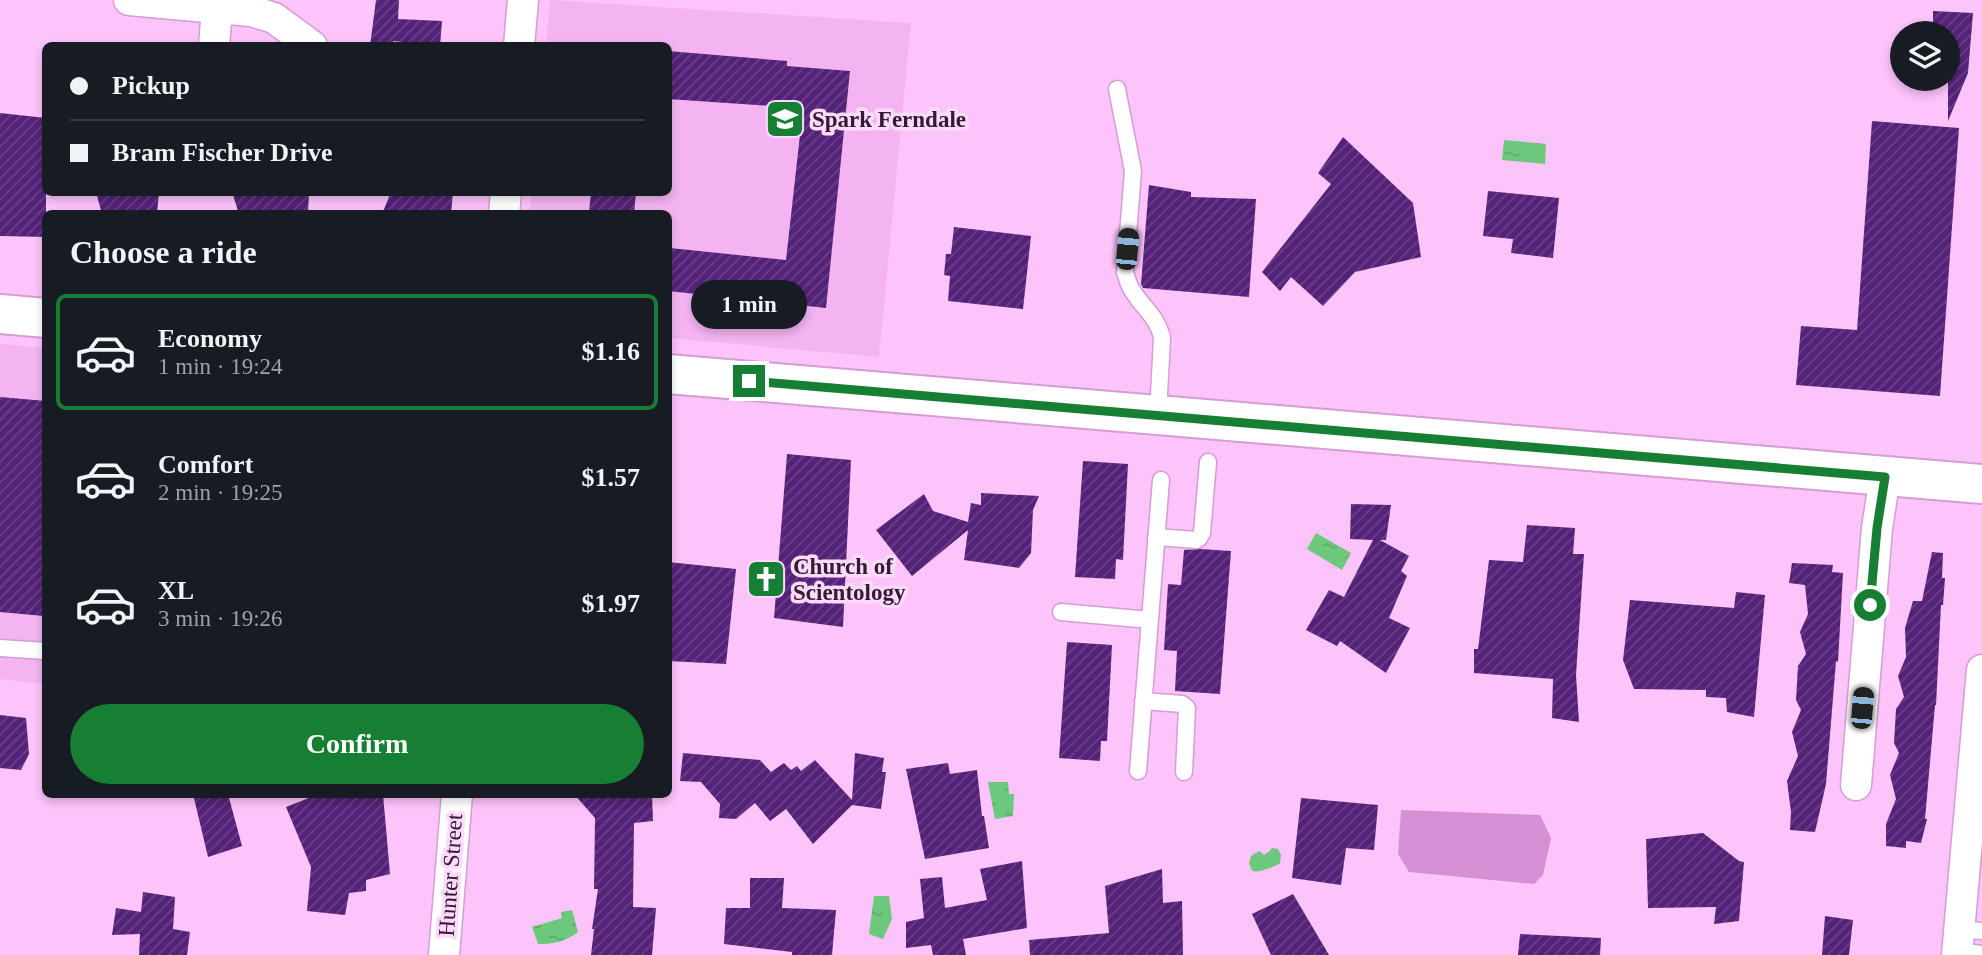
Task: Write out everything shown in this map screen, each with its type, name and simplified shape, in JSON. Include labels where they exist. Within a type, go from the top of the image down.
[{"type":"main road","points":[[672,374],[1982,484]]},
{"type":"street","points":[[130,0],[251,11],[274,18],[307,42]]},
{"type":"street","points":[[519,42],[523,0]]},
{"type":"street","points":[[214,42],[217,8]]},
{"type":"street","points":[[1856,785],[1877,528],[1885,477]]},
{"type":"street","points":[[1968,944],[1982,670]]},
{"type":"street","name":"Hunter Street","points":[[444,955],[457,798]]},
{"type":"lane","points":[[1117,89],[1133,171],[1125,272],[1129,286],[1153,316],[1162,337],[1158,415]]},
{"type":"lane","points":[[1156,537],[1199,538],[1202,533],[1209,461]]},
{"type":"lane","points":[[1138,771],[1161,480]]},
{"type":"lane","points":[[1060,612],[1150,620]]},
{"type":"lane","points":[[0,648],[42,651]]},
{"type":"lane","points":[[1143,701],[1182,704],[1187,708],[1184,772]]},
{"type":"shaded area","name":"Spark Ferndale","points":[[550,0],[911,23],[879,357],[672,338],[672,210],[529,210],[531,196],[672,196],[672,42],[546,42]]},
{"type":"shaded area","points":[[0,344],[42,348],[42,684],[0,679]]},
{"type":"shaded area","points":[[1401,810],[1540,815],[1551,838],[1543,875],[1534,884],[1409,872],[1398,854]]},
{"type":"water","points":[[1504,140],[1546,144],[1545,164],[1502,160]]},
{"type":"water","points":[[1316,533],[1351,553],[1342,570],[1307,549]]},
{"type":"water","points":[[988,782],[1008,782],[1009,794],[1014,794],[1013,816],[995,819]]},
{"type":"water","points":[[1272,848],[1278,849],[1281,855],[1280,863],[1252,871],[1249,863],[1251,856],[1259,851],[1264,855]]},
{"type":"water","points":[[874,896],[889,896],[892,919],[883,939],[869,934]]},
{"type":"water","points":[[572,910],[578,932],[559,942],[538,944],[532,927],[562,918],[561,912]]},
{"type":"building","points":[[376,0],[399,0],[398,19],[442,21],[440,42],[371,42]]},
{"type":"building","points":[[1933,11],[1973,13],[1968,73],[1948,121],[1948,91],[1960,91],[1960,21],[1933,21]]},
{"type":"building","name":"Spark Ferndale","points":[[672,51],[787,61],[787,66],[850,71],[826,308],[672,291],[672,248],[786,260],[803,108],[672,99]]},
{"type":"building","points":[[0,113],[42,118],[42,196],[46,196],[46,210],[42,210],[42,237],[0,236]]},
{"type":"building","points":[[1872,121],[1959,128],[1940,396],[1796,385],[1801,326],[1857,330]]},
{"type":"building","points":[[1343,137],[1413,203],[1421,257],[1355,272],[1323,306],[1291,277],[1280,291],[1262,272],[1331,184],[1318,173]]},
{"type":"building","points":[[1149,185],[1191,192],[1191,197],[1256,199],[1249,297],[1143,288],[1141,284]]},
{"type":"building","points":[[1488,191],[1559,198],[1553,258],[1511,253],[1513,239],[1483,236]]},
{"type":"building","points":[[97,196],[159,196],[157,210],[101,210]]},
{"type":"building","points":[[233,196],[309,196],[308,210],[238,210]]},
{"type":"building","points":[[389,196],[453,196],[451,210],[384,210]]},
{"type":"building","points":[[591,196],[636,196],[634,210],[589,210]]},
{"type":"building","points":[[954,227],[1031,236],[1023,309],[948,301],[950,276],[944,275],[946,254],[951,254]]},
{"type":"building","points":[[0,397],[42,401],[42,616],[0,612]]},
{"type":"building","points":[[787,454],[851,460],[843,627],[774,618]]},
{"type":"building","points":[[1083,461],[1128,464],[1123,560],[1116,559],[1115,579],[1075,577]]},
{"type":"building","points":[[981,493],[1039,496],[1033,510],[1031,553],[1019,568],[964,560],[968,530],[912,576],[876,530],[924,494],[933,511],[968,522],[971,503],[981,505]]},
{"type":"building","points":[[1351,504],[1391,505],[1386,540],[1380,540],[1409,556],[1401,571],[1407,576],[1389,618],[1410,628],[1386,673],[1340,641],[1337,646],[1306,630],[1329,590],[1344,597],[1373,540],[1350,539]]},
{"type":"building","points":[[1527,525],[1575,528],[1573,554],[1584,554],[1576,675],[1579,722],[1552,718],[1553,679],[1474,673],[1474,649],[1478,649],[1489,560],[1523,562]]},
{"type":"building","points":[[1184,550],[1231,551],[1220,694],[1175,691],[1177,651],[1164,650],[1168,584],[1181,585]]},
{"type":"building","points":[[1932,552],[1943,553],[1942,578],[1945,578],[1927,819],[1921,843],[1906,841],[1906,848],[1886,846],[1886,824],[1896,799],[1890,775],[1899,753],[1894,743],[1896,709],[1904,697],[1898,676],[1906,657],[1905,628],[1913,601],[1922,601]]},
{"type":"building","points":[[672,562],[736,569],[726,664],[672,661]]},
{"type":"building","points":[[1792,563],[1833,565],[1832,572],[1843,573],[1838,662],[1836,661],[1826,784],[1815,832],[1790,830],[1787,781],[1798,756],[1792,732],[1801,710],[1796,700],[1798,666],[1806,654],[1800,632],[1808,614],[1805,585],[1789,583]]},
{"type":"building","points":[[1736,592],[1765,595],[1754,717],[1727,712],[1726,698],[1706,697],[1706,690],[1634,689],[1623,660],[1630,600],[1734,608]]},
{"type":"building","points":[[1067,642],[1112,645],[1107,741],[1101,741],[1100,761],[1059,758]]},
{"type":"building","points":[[0,715],[26,718],[29,754],[21,770],[0,768]]},
{"type":"building","points":[[683,753],[760,760],[771,772],[784,763],[791,770],[797,766],[801,771],[815,760],[852,800],[855,753],[884,758],[882,772],[886,772],[881,809],[852,805],[813,844],[786,809],[770,821],[755,803],[736,819],[719,818],[720,804],[701,782],[680,781]]},
{"type":"building","points":[[948,763],[950,774],[977,770],[989,848],[925,859],[906,769]]},
{"type":"building","points":[[194,798],[229,798],[242,846],[208,857]]},
{"type":"building","points":[[309,798],[383,798],[390,874],[366,880],[366,891],[349,893],[345,915],[307,911],[311,867],[286,807]]},
{"type":"building","points":[[578,798],[652,798],[653,821],[634,823],[633,907],[656,908],[652,955],[591,955],[598,889],[594,889],[595,818]]},
{"type":"building","points":[[1301,798],[1378,805],[1374,850],[1346,848],[1341,885],[1292,878]]},
{"type":"building","points":[[1703,833],[1744,862],[1739,921],[1714,924],[1716,907],[1648,908],[1646,839]]},
{"type":"building","points":[[1022,861],[1027,928],[963,939],[966,955],[933,955],[931,945],[906,948],[906,922],[924,918],[920,879],[942,877],[945,908],[987,900],[980,869]]},
{"type":"building","points":[[1162,869],[1163,903],[1182,901],[1183,955],[1030,955],[1029,940],[1109,933],[1105,886]]},
{"type":"building","points":[[750,878],[784,878],[782,908],[836,910],[832,955],[792,955],[792,952],[724,944],[726,908],[750,908]]},
{"type":"building","points":[[143,892],[175,897],[173,929],[190,932],[187,955],[139,955],[140,934],[112,935],[116,908],[141,912]]},
{"type":"building","points":[[1293,894],[1329,955],[1271,955],[1252,914]]},
{"type":"building","points":[[1825,916],[1853,920],[1849,955],[1822,955]]},
{"type":"building","points":[[1520,934],[1601,938],[1600,955],[1518,955]]},
{"type":"place","name":"Spark Ferndale","points":[[785,119]]},
{"type":"place","name":"Church of Scientology","points":[[766,579]]},
{"type":"route","points":[[749,381],[1885,477],[1870,605]]}]
